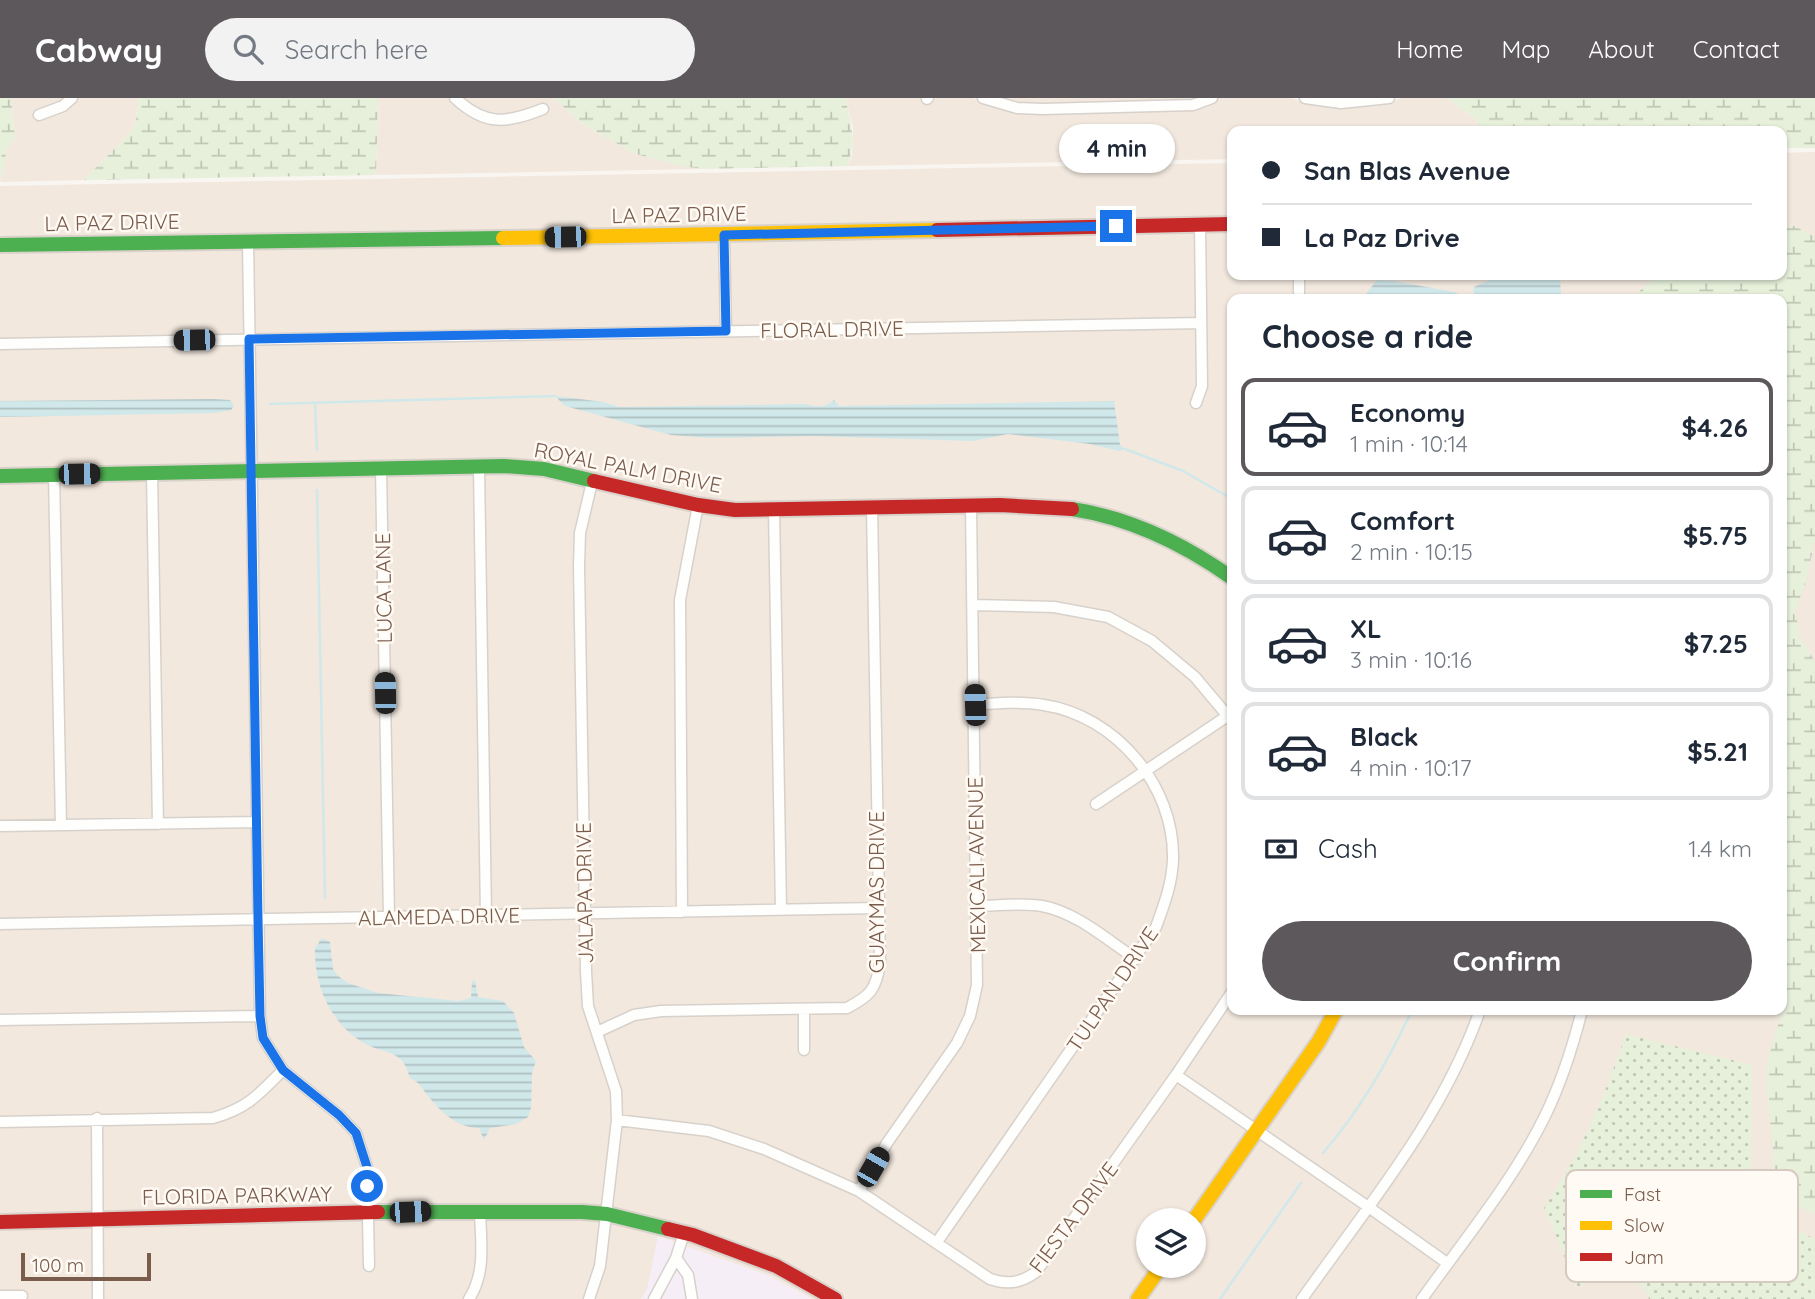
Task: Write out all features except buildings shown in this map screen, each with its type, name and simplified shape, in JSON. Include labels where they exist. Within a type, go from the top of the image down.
[{"type":"street","points":[[39,115],[63,106],[72,98]]},
{"type":"street","points":[[455,98],[469,111],[487,120],[515,120],[543,109]]},
{"type":"street","points":[[983,98],[1017,108],[1043,109],[1193,105],[1212,98]]},
{"type":"street","points":[[1305,98],[1341,103],[1389,98]]},
{"type":"street","points":[[1196,404],[1202,386],[1200,224]]},
{"type":"street","name":"LA PAZ DRIVE","points":[[0,245],[724,235],[1227,224]]},
{"type":"street","points":[[724,235],[726,331]]},
{"type":"street","points":[[247,241],[260,1016],[263,1038],[283,1070],[339,1115],[356,1133],[367,1167],[369,1266]]},
{"type":"street","name":"FLORAL DRIVE","points":[[0,344],[1201,323]]},
{"type":"street","name":"ROYAL PALM DRIVE","points":[[0,476],[503,466],[544,469],[698,505],[735,510],[1049,507],[1101,514],[1141,526],[1182,545],[1227,575]]},
{"type":"street","points":[[479,468],[486,916]]},
{"type":"street","name":"LUCA LANE","points":[[381,469],[389,917]]},
{"type":"street","points":[[152,473],[159,824]]},
{"type":"street","points":[[54,474],[61,825]]},
{"type":"street","name":"JALAPA DRIVE","points":[[589,1299],[600,1266],[617,1120],[616,1091],[588,1006],[579,566],[580,533],[592,482]]},
{"type":"street","points":[[682,912],[680,600],[698,505]]},
{"type":"street","name":"MEXICALI AVENUE","points":[[859,1191],[887,1143],[957,1043],[970,1016],[977,985],[971,506]]},
{"type":"street","name":"GUAYMAS DRIVE","points":[[597,1032],[634,1015],[661,1011],[846,1007],[865,999],[877,982],[880,963],[872,507]]},
{"type":"street","points":[[774,509],[781,910]]},
{"type":"street","points":[[972,605],[1054,607],[1108,617],[1152,641],[1202,683],[1227,711]]},
{"type":"street","name":"TULPAN DRIVE","points":[[937,1242],[1156,927],[1167,896],[1173,859],[1171,833],[1165,811],[1145,770],[1134,755],[1108,732],[1069,712],[1044,705],[975,705]]},
{"type":"street","points":[[1096,804],[1227,719]]},
{"type":"street","points":[[0,826],[257,822]]},
{"type":"street","points":[[977,906],[1031,904],[1056,909],[1076,919],[1136,959]]},
{"type":"street","name":"ALAMEDA DRIVE","points":[[0,924],[878,908]]},
{"type":"street","name":"FIESTA DRIVE","points":[[617,1120],[709,1131],[764,1149],[859,1191],[990,1279],[1014,1283],[1036,1272],[1227,999]]},
{"type":"street","points":[[804,1009],[804,1049]]},
{"type":"street","points":[[1202,1208],[1319,1041],[1333,1015]]},
{"type":"street","points":[[1302,1299],[1424,1126],[1457,1068],[1478,1015]]},
{"type":"street","points":[[1422,1299],[1513,1171],[1545,1116],[1573,1043],[1581,1015]]},
{"type":"street","points":[[0,1020],[260,1016]]},
{"type":"street","points":[[0,1122],[97,1118],[213,1118],[233,1112],[250,1102],[283,1070]]},
{"type":"street","points":[[1176,1075],[1447,1263]]},
{"type":"street","points":[[97,1118],[99,1299]]},
{"type":"street","name":"FLORIDA PARKWAY","points":[[0,1222],[430,1211],[607,1214],[684,1233],[776,1266],[835,1299]]},
{"type":"street","points":[[469,1299],[482,1270],[480,1212]]},
{"type":"street","points":[[654,1299],[676,1258],[684,1233]]},
{"type":"street","points":[[676,1258],[688,1275],[692,1299]]},
{"type":"street","points":[[1138,1299],[1153,1278]]},
{"type":"street","points":[[0,1296],[23,1296]]},
{"type":"shaded area","points":[[11,98],[65,98],[61,102],[34,111],[36,121],[66,110],[78,98],[139,98],[135,124],[129,134],[84,180],[0,182],[6,151],[15,137]]},
{"type":"shaded area","points":[[378,98],[448,98],[466,115],[485,124],[516,125],[549,112],[546,103],[514,115],[488,114],[471,107],[462,98],[554,98],[582,124],[636,154],[702,169],[376,175]]},
{"type":"shaded area","points":[[845,98],[921,98],[927,106],[935,98],[973,98],[995,108],[1017,113],[1043,114],[1193,110],[1206,107],[1219,98],[1291,98],[1307,104],[1341,108],[1379,106],[1402,98],[1447,98],[1480,126],[1227,126],[1227,159],[847,166],[852,155],[853,127]]},
{"type":"shaded area","points":[[996,98],[1202,98],[1043,104],[1017,103]]},
{"type":"shaded area","points":[[1815,152],[1815,1299],[0,1299],[0,186],[1227,163],[1227,280],[1787,280],[1787,153]]},
{"type":"shaded area","points":[[658,1236],[770,1276],[812,1299],[641,1299],[647,1289]]},
{"type":"green space","points":[[0,98],[11,98],[15,137],[6,151],[0,179]]},
{"type":"green space","points":[[139,98],[378,98],[376,175],[84,180],[129,134],[135,124]]},
{"type":"green space","points":[[554,98],[845,98],[851,124],[852,149],[847,166],[702,169],[677,165],[636,154],[582,124]]},
{"type":"green space","points":[[1447,98],[1815,98],[1815,148],[1787,148],[1787,126],[1480,126]]},
{"type":"green space","points":[[1795,226],[1813,236],[1815,240],[1815,540],[1805,585],[1795,611],[1801,639],[1815,662],[1815,1214],[1798,1206],[1798,1170],[1772,1170],[1773,1150],[1767,1084],[1768,1062],[1780,1015],[1787,1015],[1787,294],[1636,294],[1652,280],[1787,280],[1787,227]]},
{"type":"green space","points":[[1626,1034],[1752,1065],[1751,1170],[1567,1170],[1610,1079]]},
{"type":"green space","points":[[1566,1172],[1566,1261],[1544,1208]]},
{"type":"green space","points":[[1798,1231],[1815,1239],[1815,1299],[1649,1299],[1645,1290],[1635,1282],[1798,1282]]},
{"type":"green space","points":[[1575,1282],[1588,1282],[1577,1287]]},
{"type":"water","points":[[1377,280],[1458,294],[1366,294]]},
{"type":"water","points":[[1489,280],[1560,280],[1561,294],[1475,294],[1474,287]]},
{"type":"water","points":[[555,396],[604,402],[619,407],[820,406],[834,400],[839,406],[1114,401],[1120,445],[1125,449],[1119,451],[1090,444],[1008,434],[973,441],[814,436],[710,438],[671,435],[565,406]]},
{"type":"water","points":[[230,400],[234,406],[231,410],[215,413],[0,417],[0,401]]},
{"type":"water","points":[[322,938],[330,942],[333,969],[348,983],[378,993],[459,1001],[471,998],[472,981],[475,980],[478,997],[503,1001],[514,1013],[524,1047],[536,1061],[532,1073],[531,1108],[528,1117],[516,1124],[490,1128],[484,1140],[479,1128],[464,1125],[439,1109],[419,1084],[410,1078],[407,1068],[397,1057],[362,1042],[351,1034],[333,1013],[321,989],[315,948]]},
{"type":"waterway","points":[[270,404],[555,396]]},
{"type":"waterway","points":[[315,403],[317,450]]},
{"type":"waterway","points":[[1125,449],[1183,471],[1227,496]]},
{"type":"waterway","points":[[317,490],[325,898]]},
{"type":"waterway","points":[[1323,1153],[1373,1084],[1410,1015]]},
{"type":"waterway","points":[[1220,1299],[1301,1183]]},
{"type":"traffic: fast","points":[[0,245],[503,238]]},
{"type":"traffic: fast","points":[[0,476],[504,466],[544,469],[594,481]]},
{"type":"traffic: fast","points":[[1072,509],[1115,519],[1156,534],[1227,575]]},
{"type":"traffic: fast","points":[[378,1212],[582,1212],[607,1214],[668,1229]]},
{"type":"traffic: slow","points":[[503,238],[937,230]]},
{"type":"traffic: slow","points":[[1202,1208],[1319,1041],[1333,1015]]},
{"type":"traffic: slow","points":[[1138,1299],[1153,1278]]},
{"type":"traffic: jam","points":[[937,230],[1227,224]]},
{"type":"traffic: jam","points":[[594,481],[698,505],[735,510],[1000,505],[1072,509]]},
{"type":"traffic: jam","points":[[0,1222],[378,1212]]},
{"type":"traffic: jam","points":[[668,1229],[693,1235],[776,1266],[835,1299]]},
{"type":"route","points":[[367,1186],[367,1167],[356,1133],[339,1115],[283,1070],[263,1038],[258,919],[249,339],[726,331],[724,235],[1116,226]]}]
